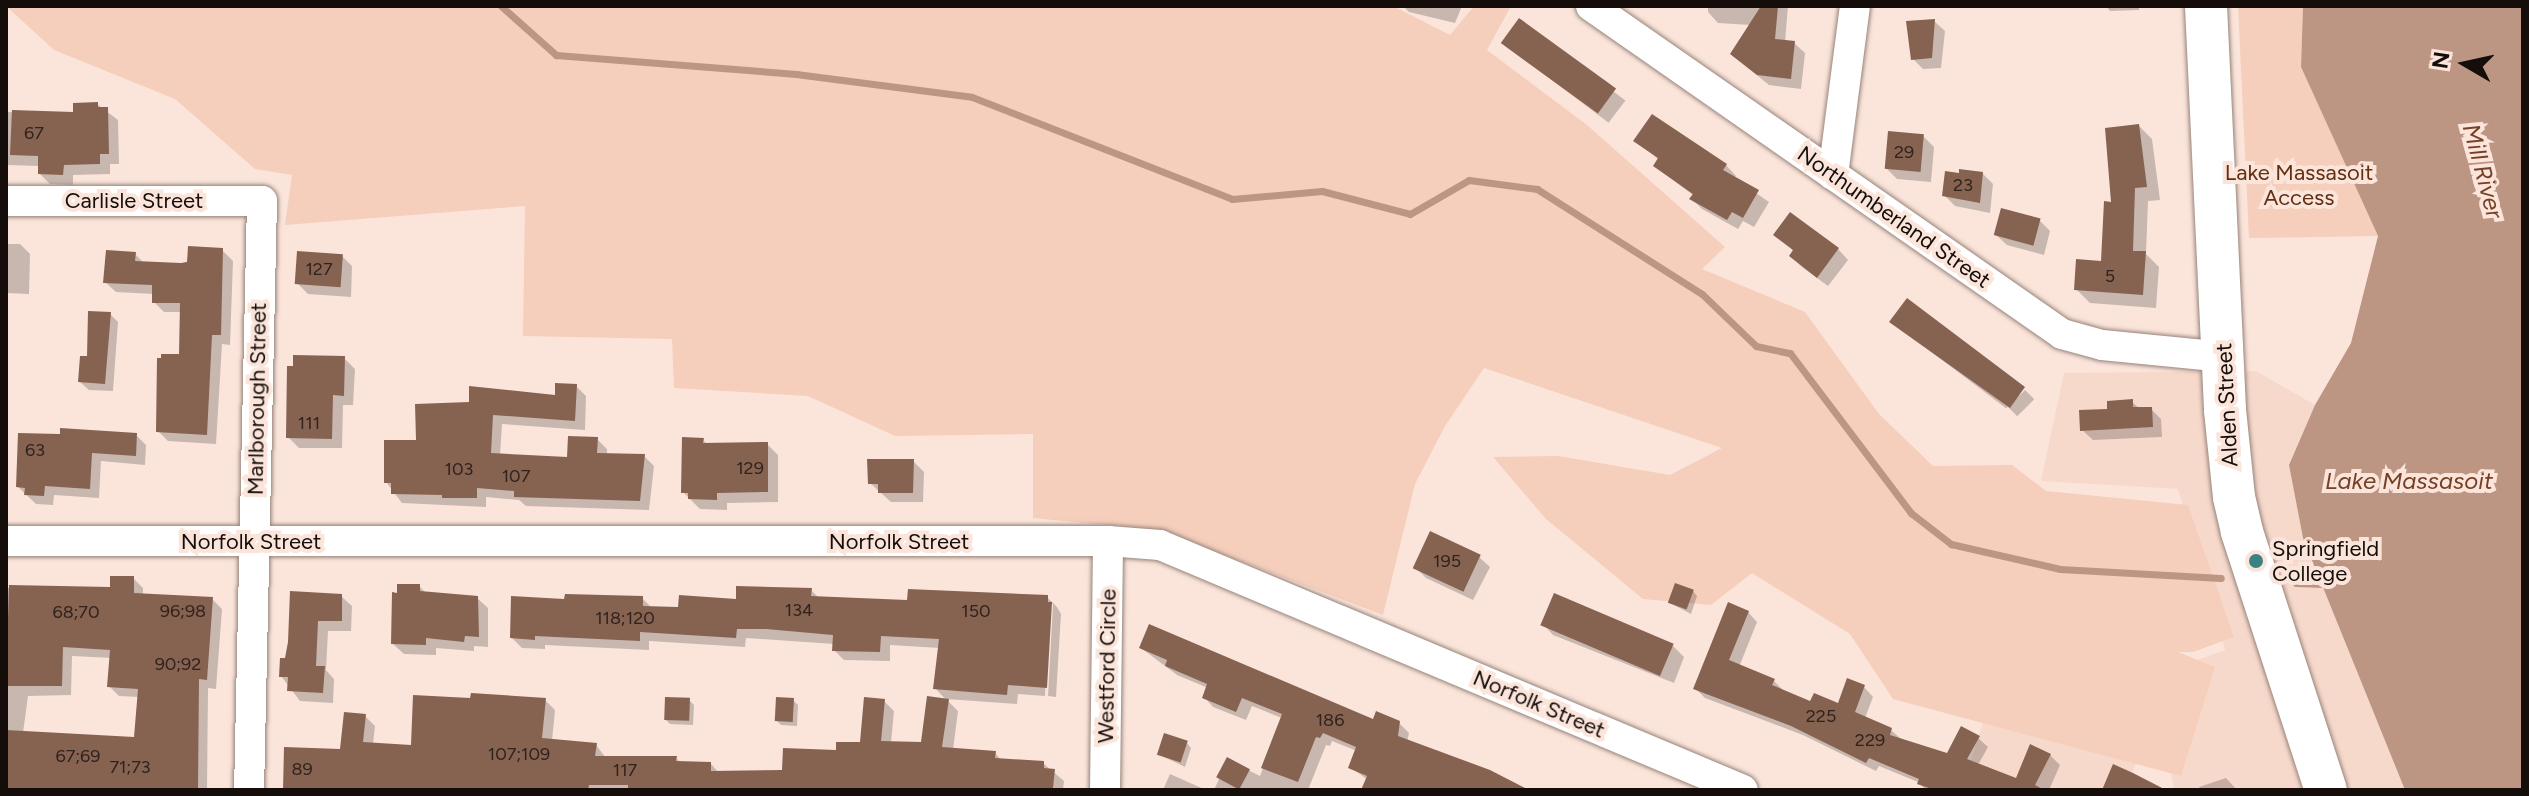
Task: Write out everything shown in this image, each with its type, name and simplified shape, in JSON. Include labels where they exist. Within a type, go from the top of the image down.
[{"type":"main road","name":"Alden Street","points":[[2206,6],[2225,410],[2238,518],[2326,790]]},
{"type":"street","name":"Northumberland Street","points":[[1591,6],[2062,334],[2102,345],[2224,357]]},
{"type":"street","points":[[1833,175],[1855,6]]},
{"type":"street","name":"Carlisle Street","points":[[6,201],[262,201]]},
{"type":"street","name":"Marlborough Street","points":[[249,790],[262,201]]},
{"type":"street","name":"Norfolk Street","points":[[6,541],[1143,543],[1174,549],[1743,790]]},
{"type":"street","name":"Westford Circle","points":[[1105,790],[1108,541]]},
{"type":"shaded area","name":"Springfield College","points":[[2256,371],[2315,405],[2289,465],[2303,538],[2405,790],[2174,790],[2156,675],[2225,650],[2178,489],[2041,481],[2064,373]]},
{"type":"shaded area","points":[[1991,698],[2139,756],[2125,790],[1961,790]]},
{"type":"green space","points":[[6,6],[1393,6],[1450,35],[1474,6],[1511,6],[1487,50],[1587,125],[1725,247],[1702,269],[1805,312],[1879,414],[1933,466],[2012,465],[2046,491],[2188,505],[2234,637],[2193,652],[2178,652],[2215,667],[2181,776],[1893,699],[1850,634],[1752,573],[1711,605],[1643,599],[1546,519],[1493,457],[1558,456],[1670,475],[1722,448],[1484,368],[1445,426],[1415,484],[1383,615],[1158,530],[1033,518],[1033,434],[895,436],[808,396],[674,388],[672,339],[523,336],[525,206],[285,225],[292,175],[255,169],[175,99],[54,50]]},
{"type":"green space","name":"Lake Massasoit Access","points":[[2238,6],[2303,6],[2301,67],[2378,236],[2249,238]]},
{"type":"water","name":"Lake Massasoit","points":[[2303,6],[2523,6],[2523,790],[2405,790],[2303,538],[2289,465],[2315,405],[2351,343],[2378,236],[2301,67]]},
{"type":"building","points":[[1761,6],[1778,6],[1775,39],[1795,41],[1791,79],[1757,75],[1730,54]]},
{"type":"building","points":[[1519,18],[1616,89],[1598,114],[1501,43]]},
{"type":"building","points":[[1935,19],[1932,58],[1911,60],[1906,21]]},
{"type":"building","points":[[98,102],[98,107],[108,107],[109,154],[100,154],[100,164],[64,165],[63,175],[38,174],[38,156],[10,155],[12,110],[73,112],[73,103]]},
{"type":"building","points":[[1652,114],[1727,164],[1723,170],[1759,190],[1743,218],[1732,212],[1727,220],[1689,199],[1693,194],[1653,166],[1658,158],[1633,141]]},
{"type":"building","points":[[2139,124],[2147,187],[2135,188],[2133,251],[2146,251],[2143,295],[2074,290],[2076,259],[2101,261],[2104,201],[2111,202],[2105,128]]},
{"type":"building","points":[[1888,131],[1924,134],[1921,172],[1885,169]]},
{"type":"building","points":[[1959,169],[1983,172],[1980,203],[1942,196],[1945,171],[1959,173]]},
{"type":"building","points":[[2001,208],[2041,219],[2033,246],[1994,235]]},
{"type":"building","points":[[1790,212],[1839,248],[1817,278],[1789,256],[1793,250],[1773,235]]},
{"type":"building","points":[[188,246],[223,248],[221,335],[212,335],[207,435],[156,432],[157,358],[161,358],[161,354],[179,354],[180,303],[152,303],[152,285],[103,283],[106,250],[136,252],[135,261],[181,263],[187,262]]},
{"type":"building","points":[[297,251],[343,254],[341,287],[295,284]]},
{"type":"building","points":[[1907,298],[2025,387],[2010,408],[1889,322]]},
{"type":"building","points":[[88,311],[111,312],[105,384],[78,382],[80,356],[87,356]]},
{"type":"building","points":[[293,355],[345,356],[344,396],[333,395],[332,439],[286,438],[287,366],[293,366]]},
{"type":"building","points":[[555,383],[577,384],[575,421],[493,415],[491,453],[567,457],[568,436],[598,437],[597,453],[645,454],[640,501],[514,497],[514,491],[477,488],[477,498],[442,498],[442,495],[391,494],[391,483],[384,483],[384,440],[416,440],[415,404],[469,402],[469,386],[555,395]]},
{"type":"building","points":[[2133,399],[2133,407],[2152,407],[2153,427],[2080,431],[2079,410],[2107,409],[2107,401]]},
{"type":"building","points":[[60,428],[137,433],[136,456],[92,453],[90,489],[45,486],[44,496],[24,495],[25,488],[16,487],[18,433],[60,434]]},
{"type":"building","points":[[682,437],[704,438],[703,443],[768,442],[768,492],[717,493],[717,500],[688,499],[688,493],[681,493]]},
{"type":"building","points":[[867,459],[914,459],[913,493],[878,493],[878,484],[868,484]]},
{"type":"building","points":[[1430,531],[1481,555],[1463,592],[1413,568]]},
{"type":"building","points":[[110,576],[134,576],[134,593],[213,597],[207,680],[199,679],[198,790],[6,790],[6,730],[134,737],[138,689],[107,687],[110,650],[63,647],[62,686],[6,686],[9,585],[110,587]]},
{"type":"building","points":[[1675,583],[1694,590],[1687,610],[1668,603]]},
{"type":"building","points":[[397,584],[420,584],[420,591],[478,596],[479,637],[465,636],[464,642],[426,638],[426,645],[391,644],[392,592],[397,593]]},
{"type":"building","points":[[736,586],[812,588],[811,596],[907,600],[908,589],[1048,595],[1048,602],[1052,602],[1047,688],[1008,685],[1007,695],[933,689],[939,639],[881,636],[880,652],[832,651],[833,635],[766,629],[737,629],[736,638],[640,632],[640,641],[535,636],[535,640],[510,638],[511,596],[564,599],[565,594],[643,596],[643,606],[678,607],[679,595],[736,599]]},
{"type":"building","points":[[290,591],[342,594],[342,621],[318,621],[316,666],[325,666],[323,693],[287,691],[288,677],[279,677],[280,658],[285,658],[288,642]]},
{"type":"building","points":[[1554,593],[1674,644],[1660,676],[1540,625]]},
{"type":"building","points":[[1728,602],[1749,611],[1729,660],[1775,679],[1772,685],[1810,701],[1814,693],[1838,703],[1847,678],[1865,685],[1855,712],[1892,728],[1890,735],[1947,753],[1961,726],[1980,736],[1967,759],[2016,778],[2030,744],[2051,754],[2035,785],[2044,790],[1935,790],[1917,784],[1919,779],[1869,758],[1866,763],[1791,726],[1693,689]]},
{"type":"building","points":[[1149,624],[1373,719],[1376,711],[1400,721],[1398,736],[1490,770],[1529,790],[1361,790],[1367,776],[1348,768],[1356,747],[1323,733],[1320,738],[1316,737],[1298,782],[1261,768],[1282,714],[1242,698],[1236,712],[1202,698],[1207,684],[1165,666],[1167,660],[1139,648]]},
{"type":"building","points":[[471,693],[546,698],[542,738],[597,743],[595,756],[677,756],[676,761],[711,762],[711,771],[782,770],[783,748],[836,750],[836,742],[860,742],[864,697],[885,699],[881,741],[921,742],[927,696],[949,699],[942,747],[996,751],[995,758],[1044,761],[1044,768],[1055,769],[1053,788],[628,790],[628,785],[589,785],[588,790],[283,790],[284,747],[340,749],[344,712],[366,714],[363,742],[411,745],[413,695],[470,698]]},
{"type":"building","points":[[665,697],[690,698],[689,721],[664,720]]},
{"type":"building","points":[[776,697],[794,698],[793,722],[775,721]]},
{"type":"building","points":[[1164,733],[1188,741],[1181,763],[1157,755]]},
{"type":"building","points":[[1227,757],[1250,769],[1239,790],[1216,777]]},
{"type":"building","points":[[2113,764],[2133,773],[2166,790],[2102,790]]},
{"type":"waterway","points":[[501,6],[556,55],[796,74],[972,97],[1232,199],[1322,191],[1410,214],[1469,180],[1537,189],[1702,294],[1756,346],[1790,353],[1911,513],[1951,544],[2060,569],[2221,578]]},
{"type":"waterway","points":[[2296,583],[2324,584]]},
{"type":"place","name":"Springfield College","points":[[2256,561]]},
{"type":"water label","name":"Mill River","points":[[2483,171]]}]
